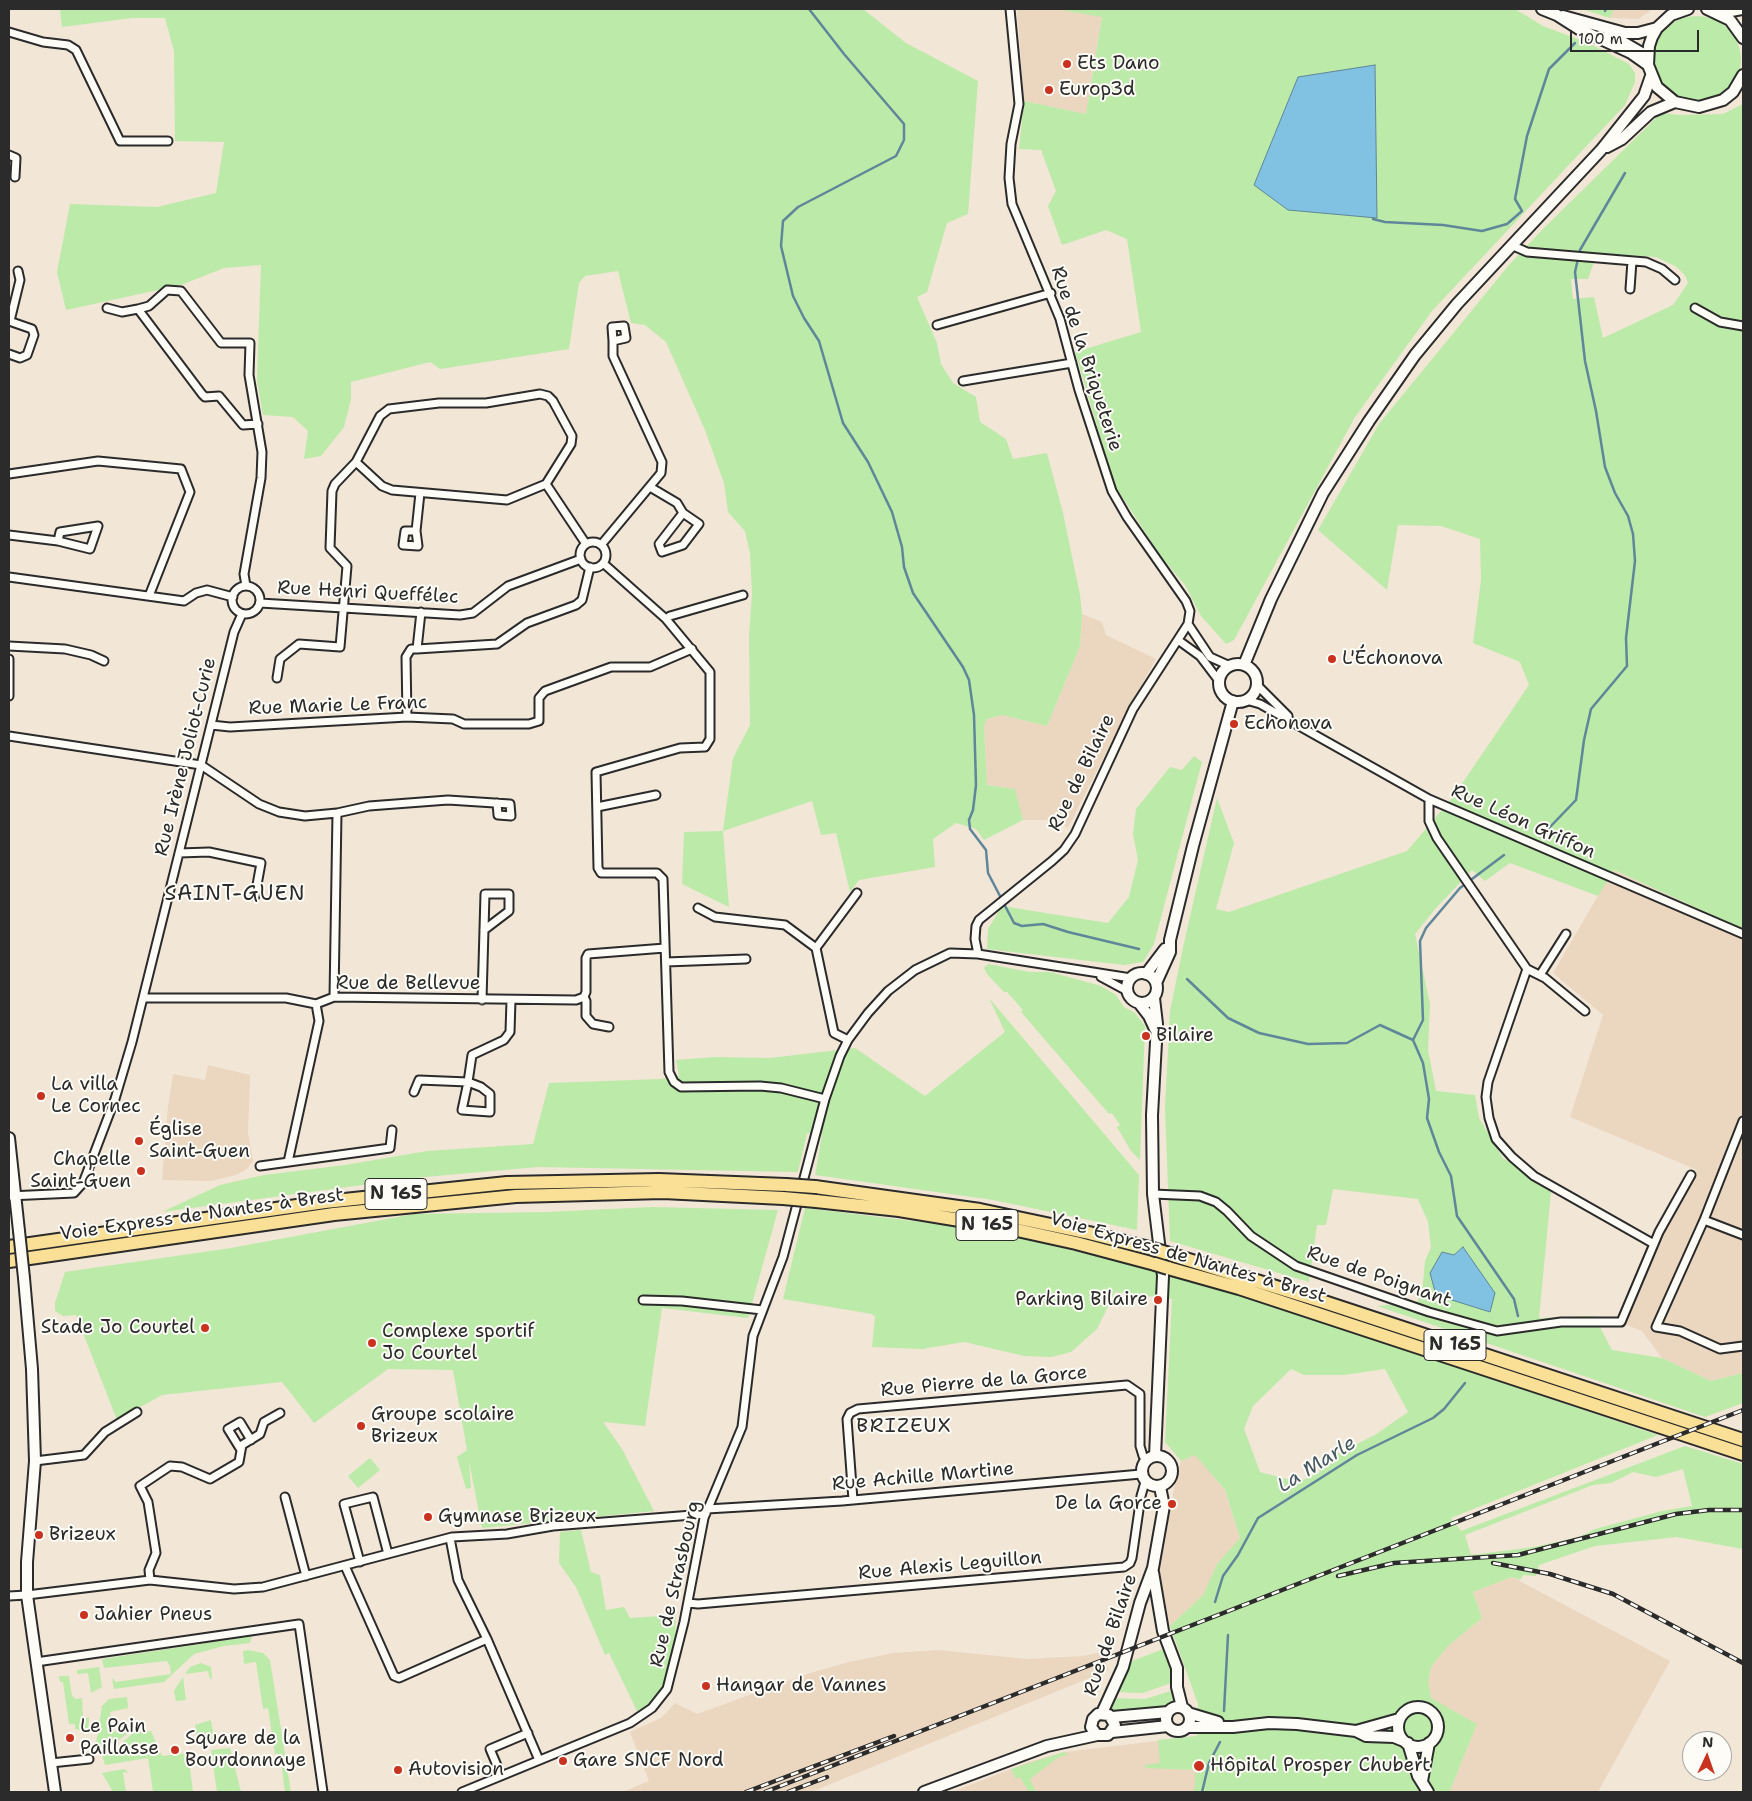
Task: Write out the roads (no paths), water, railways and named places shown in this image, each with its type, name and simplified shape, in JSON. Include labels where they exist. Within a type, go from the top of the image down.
[{"type":"highway","name":"Voie Express de Nantes à Brest","points":[[9,1247],[325,1202],[498,1184],[640,1180],[815,1187],[980,1210],[1089,1233],[1153,1249],[1321,1301],[1743,1440]]},
{"type":"highway","name":"Voie Express de Nantes à Brest","points":[[9,1260],[334,1214],[516,1196],[664,1192],[816,1201],[922,1214],[1008,1228],[1076,1243],[1155,1264],[1238,1288],[1743,1454]]},
{"type":"street","name":"Rue de la Briqueterie","points":[[1010,9],[1018,104],[1011,144],[1009,178],[1012,204],[1050,293],[1112,491],[1127,517],[1186,601],[1190,611],[1188,624]]},
{"type":"street","points":[[1542,9],[1557,15],[1625,33],[1638,33],[1657,28]]},
{"type":"street","points":[[1688,9],[1671,12],[1657,28],[1649,46],[1648,60],[1651,76],[1665,96],[1687,106],[1712,105],[1738,92],[1743,76]]},
{"type":"street","points":[[1707,9],[1720,13],[1730,20],[1743,38]]},
{"type":"street","points":[[1720,13],[1742,9]]},
{"type":"street","points":[[1557,15],[1569,23],[1648,60]]},
{"type":"street","points":[[9,32],[43,42],[68,45],[76,50],[120,141],[168,141]]},
{"type":"street","points":[[1244,665],[1271,599],[1323,493],[1415,355],[1457,304],[1601,150],[1644,96],[1651,76]]},
{"type":"street","points":[[1601,150],[1622,138],[1651,112],[1676,102]]},
{"type":"street","points":[[9,156],[16,158],[15,178]]},
{"type":"street","points":[[1511,245],[1527,252],[1646,262],[1662,269],[1675,280]]},
{"type":"street","points":[[1630,288],[1632,261]]},
{"type":"street","points":[[9,354],[20,358],[27,356],[34,335],[32,329],[9,321],[20,280],[18,271]]},
{"type":"street","points":[[107,308],[122,312],[138,309],[149,306],[167,290],[181,291],[221,344],[250,343],[249,375],[262,452],[261,478],[244,574],[246,586]]},
{"type":"street","points":[[937,324],[1050,293]]},
{"type":"street","points":[[1695,308],[1720,322],[1743,326]]},
{"type":"street","points":[[138,309],[205,397],[219,396],[242,426],[258,424]]},
{"type":"street","points":[[602,545],[661,473],[662,462],[615,361],[612,341]]},
{"type":"street","points":[[962,381],[1072,363]]},
{"type":"street","points":[[277,678],[280,659],[299,644],[340,647],[348,566],[330,548],[332,491],[335,484],[356,462],[380,416],[389,409],[439,403],[486,403],[540,394],[548,396],[553,401],[572,436],[571,444],[546,484],[507,500],[392,490],[382,486],[356,462]]},
{"type":"street","points":[[9,474],[98,461],[181,469],[190,492],[149,596]]},
{"type":"street","points":[[546,484],[586,544]]},
{"type":"street","points":[[650,487],[677,503],[683,513],[699,524],[682,545],[662,552],[659,544],[683,513]]},
{"type":"street","points":[[416,531],[420,493]]},
{"type":"street","points":[[9,535],[58,541],[90,549],[98,526],[60,532],[58,541]]},
{"type":"street","points":[[594,542],[602,545],[606,556],[603,563],[597,567],[590,567],[581,559],[581,551],[586,544],[594,542]]},
{"type":"street","name":"Rue Henri Queffélec","points":[[260,604],[460,614],[473,613],[508,586],[581,559]]},
{"type":"street","points":[[603,563],[666,619],[710,672],[710,739],[705,747],[698,749],[680,748],[596,772],[598,868],[601,873],[657,873],[663,879],[669,1072],[674,1082],[681,1087],[760,1086],[781,1088],[825,1099],[848,1040],[888,991],[915,970],[950,953],[978,954],[1094,974],[1131,978],[1138,974],[1146,974],[1156,983]]},
{"type":"street","points":[[407,717],[406,657],[411,649],[497,644],[527,624],[576,605],[582,600],[590,567]]},
{"type":"street","points":[[9,577],[184,601],[196,593],[207,590],[233,597]]},
{"type":"street","points":[[246,586],[257,592],[260,604],[255,611],[242,614],[235,609],[233,597],[238,589],[246,586]]},
{"type":"street","points":[[666,619],[670,616],[743,595]]},
{"type":"street","points":[[417,649],[421,612]]},
{"type":"street","name":"Rue Irène Joliot-Curie","points":[[12,1196],[74,1193],[79,1190],[115,1099],[144,998],[234,632],[242,614]]},
{"type":"street","points":[[1178,640],[1200,656],[1219,681],[1221,691],[1233,701],[1246,700],[1254,692],[1257,685],[1253,671],[1244,665],[1230,666],[1210,657],[1188,624]]},
{"type":"street","name":"Rue de Bilaire","points":[[978,954],[976,926],[985,913],[1052,861],[1064,850],[1075,834],[1133,709],[1188,624]]},
{"type":"street","points":[[9,646],[64,649],[91,655],[104,661]]},
{"type":"street","name":"Rue Marie Le Franc","points":[[211,725],[230,727],[407,717],[453,720],[464,724],[529,724],[539,721],[539,698],[545,691],[611,667],[650,667],[692,649]]},
{"type":"street","points":[[9,659],[9,696]]},
{"type":"street","points":[[1219,681],[1223,672],[1230,666]]},
{"type":"street","name":"Rue Léon Griffon","points":[[1257,685],[1266,696],[1298,725]]},
{"type":"street","name":"Rue Léon Griffon","points":[[1246,700],[1260,704],[1429,799],[1743,934]]},
{"type":"street","points":[[1139,1003],[1148,1003],[1154,998],[1157,991],[1156,983],[1170,952],[1170,940],[1192,846],[1233,701]]},
{"type":"street","points":[[9,736],[201,765],[260,804],[279,812],[305,816],[337,813],[369,806],[448,800],[497,803]]},
{"type":"street","points":[[597,807],[656,795]]},
{"type":"street","points":[[1429,799],[1428,821],[1470,888],[1527,969],[1540,975],[1585,1011]]},
{"type":"street","points":[[334,997],[337,813]]},
{"type":"street","points":[[179,853],[210,852],[261,863],[255,896]]},
{"type":"street","points":[[816,948],[857,893]]},
{"type":"street","points":[[482,1000],[485,894],[509,894],[508,911],[484,930]]},
{"type":"street","points":[[698,908],[715,917],[785,925],[816,948],[834,1033],[848,1040]]},
{"type":"street","points":[[1540,975],[1566,934]]},
{"type":"street","points":[[1146,974],[1162,955],[1170,940]]},
{"type":"street","points":[[609,1028],[592,1024],[586,1016],[586,1001],[584,997],[586,992],[586,958],[588,954],[665,948]]},
{"type":"street","points":[[666,962],[746,959]]},
{"type":"street","points":[[1527,969],[1488,1082],[1486,1097],[1488,1118],[1496,1139],[1512,1157],[1534,1176],[1654,1244],[1691,1175]]},
{"type":"street","points":[[1094,974],[1127,991],[1131,999],[1139,1003],[1149,1016],[1156,1030]]},
{"type":"street","points":[[1127,991],[1131,978]]},
{"type":"street","name":"Rue de Bellevue","points":[[144,998],[286,998],[316,1004],[334,997],[482,1000],[576,1000],[584,997]]},
{"type":"street","points":[[1151,1458],[1168,1461],[1172,1468],[1171,1477],[1160,1486],[1153,1486],[1143,1478],[1142,1467],[1151,1458],[1163,1276],[1153,1194],[1152,1115],[1157,1014],[1154,998]]},
{"type":"street","points":[[414,1092],[419,1080],[468,1082],[482,1086],[490,1094],[490,1112],[462,1110],[468,1082],[472,1056],[504,1040],[510,1032],[511,1000]]},
{"type":"street","points":[[288,1162],[319,1021],[316,1004]]},
{"type":"street","name":"Rue de Strasbourg","points":[[462,1792],[630,1723],[655,1706],[670,1682],[706,1511],[742,1427],[753,1336],[783,1256],[825,1099]]},
{"type":"street","points":[[1743,1121],[1704,1220],[1656,1327],[1680,1331],[1720,1349],[1743,1346]]},
{"type":"street","points":[[260,1166],[390,1148],[392,1130]]},
{"type":"street","points":[[9,1140],[12,1196],[18,1227],[31,1352],[35,1461],[27,1562],[28,1595],[55,1792]]},
{"type":"street","name":"Rue de Poignant","points":[[1153,1194],[1200,1196],[1228,1211],[1251,1236],[1296,1266],[1429,1312],[1497,1331],[1561,1322],[1621,1322],[1654,1244]]},
{"type":"street","points":[[1704,1220],[1743,1234]]},
{"type":"street","points":[[643,1300],[682,1301],[762,1310]]},
{"type":"street","name":"Rue Pierre de la Gorce","points":[[853,1500],[847,1419],[850,1412],[858,1409],[1126,1386],[1140,1394],[1140,1446],[1142,1456],[1151,1458]]},
{"type":"street","points":[[35,1461],[84,1455],[105,1432],[138,1412]]},
{"type":"street","points":[[150,1580],[149,1570],[156,1553],[148,1502],[140,1486],[170,1466],[182,1467],[210,1479],[239,1462],[242,1445],[260,1434],[264,1422],[280,1412]]},
{"type":"street","points":[[241,1450],[228,1429],[240,1422],[251,1440]]},
{"type":"street","name":"Rue Achille Martine","points":[[9,1596],[150,1580],[234,1589],[263,1587],[450,1538],[507,1534],[552,1526],[706,1511],[1143,1478]]},
{"type":"street","name":"Rue Alexis Leguillon","points":[[688,1602],[698,1604],[1124,1567],[1130,1563],[1132,1558],[1143,1478]]},
{"type":"street","name":"Rue de Bilaire","points":[[1107,1715],[1123,1667],[1140,1602],[1153,1568],[1164,1506],[1160,1486]]},
{"type":"street","points":[[284,1497],[306,1576]]},
{"type":"street","points":[[360,1562],[344,1504],[373,1497],[388,1554]]},
{"type":"street","points":[[450,1538],[458,1580],[487,1640],[539,1760]]},
{"type":"street","points":[[345,1566],[394,1676],[399,1678],[487,1640]]},
{"type":"street","name":"Rue de Bilaire","points":[[1153,1568],[1156,1596],[1164,1631],[1177,1668],[1177,1687],[1185,1710]]},
{"type":"street","points":[[36,1662],[299,1624],[323,1792]]},
{"type":"street","points":[[1356,1731],[1366,1736],[1394,1738],[1406,1742],[1419,1747],[1429,1743],[1436,1737],[1438,1730],[1438,1722],[1428,1709],[1420,1706],[1404,1712],[1400,1719],[1399,1730],[1406,1742],[1418,1776],[1428,1792]]},
{"type":"street","points":[[1094,1731],[1093,1719],[1107,1715],[1168,1712],[1176,1707],[1208,1720],[1236,1725],[1278,1723],[1356,1731],[1384,1725],[1400,1719]]},
{"type":"street","points":[[1185,1710],[1190,1720],[1187,1727]]},
{"type":"street","points":[[1168,1712],[1166,1719],[1168,1726]]},
{"type":"street","points":[[1107,1715],[1115,1724],[1112,1732]]},
{"type":"street","points":[[924,1792],[1017,1756],[1094,1731],[1106,1736],[1112,1732],[1168,1726],[1178,1731],[1187,1727],[1233,1727],[1236,1725]]},
{"type":"street","points":[[502,1775],[490,1749],[528,1733]]},
{"type":"street","points":[[1422,1781],[1429,1743]]},
{"type":"street","points":[[51,1763],[89,1759]]},
{"type":"water","points":[[1375,65],[1377,218],[1288,210],[1254,185],[1298,77]]},
{"type":"water","points":[[1463,1247],[1495,1293],[1490,1312],[1436,1295],[1430,1273],[1442,1252],[1454,1255]]},
{"type":"waterway","points":[[809,9],[844,54],[904,124],[904,140],[896,156],[798,207],[783,221],[781,246],[793,296],[819,341],[843,423],[868,462],[892,512],[902,547],[904,567],[913,593],[963,667],[969,680],[974,715],[976,785],[973,810],[969,820],[970,829],[986,850],[988,873],[1014,923],[1022,926],[1043,924],[1139,949]]},
{"type":"waterway","points":[[1373,219],[1385,222],[1443,225],[1482,231],[1507,224],[1522,211],[1515,199],[1527,136],[1549,69],[1575,43]]},
{"type":"waterway","points":[[1549,828],[1576,800],[1584,740],[1591,709],[1627,666],[1626,638],[1635,561],[1633,534],[1628,516],[1615,493],[1605,467],[1596,411],[1585,361],[1575,272],[1580,250],[1625,173]]},
{"type":"waterway","points":[[1413,1040],[1423,1020],[1420,941],[1426,928],[1460,888],[1504,855]]},
{"type":"waterway","points":[[1187,979],[1228,1018],[1259,1033],[1308,1044],[1347,1043],[1380,1025],[1413,1040],[1423,1063],[1429,1099],[1427,1118],[1439,1152],[1451,1176],[1457,1216],[1514,1299],[1518,1316]]},
{"type":"waterway","name":"La Marle","points":[[1215,1602],[1223,1576],[1238,1555],[1258,1518],[1357,1455],[1433,1418],[1444,1409],[1465,1383]]},
{"type":"waterway","name":"La Marle","points":[[1224,1711],[1228,1635]]},
{"type":"waterway","name":"La Marle","points":[[1202,1792],[1209,1763],[1220,1742]]},
{"type":"railway","points":[[765,1792],[1743,1410]]},
{"type":"railway","points":[[1338,1576],[1394,1563],[1518,1555],[1676,1514],[1709,1510],[1743,1510]]},
{"type":"railway","points":[[1493,1563],[1550,1574],[1613,1594],[1743,1663]]},
{"type":"railway","points":[[746,1792],[894,1736]]},
{"type":"railway","points":[[788,1792],[827,1777]]},
{"type":"place","name":"Ets Dano","points":[[1067,64]]},
{"type":"place","name":"Europ3d","points":[[1049,90]]},
{"type":"place","name":"L'Échonova","points":[[1332,659]]},
{"type":"place","name":"Echonova","points":[[1234,724]]},
{"type":"place","name":"Bilaire","points":[[1146,1036]]},
{"type":"place","name":"La villa Le Cornec","points":[[41,1096]]},
{"type":"place","name":"Église Saint-Guen","points":[[139,1141]]},
{"type":"place","name":"Chapelle Saint-Guen","points":[[141,1171]]},
{"type":"place","name":"Parking Bilaire","points":[[1158,1300]]},
{"type":"place","name":"Stade Jo Courtel","points":[[205,1328]]},
{"type":"place","name":"Complexe sportif Jo Courtel","points":[[372,1343]]},
{"type":"place","name":"Groupe scolaire Brizeux","points":[[361,1426]]},
{"type":"place","name":"De la Gorce","points":[[1172,1504]]},
{"type":"place","name":"Gymnase Brizeux","points":[[428,1517]]},
{"type":"place","name":"Brizeux","points":[[39,1535]]},
{"type":"place","name":"Jahier Pneus","points":[[84,1615]]},
{"type":"place","name":"Hangar de Vannes","points":[[706,1686]]},
{"type":"place","name":"Le Pain Paillasse","points":[[70,1738]]},
{"type":"place","name":"Square de la Bourdonnaye","points":[[175,1750]]},
{"type":"place","name":"Gare SNCF Nord","points":[[563,1761]]},
{"type":"place","name":"Hôpital Prosper Chubert","points":[[1199,1766]]},
{"type":"place","name":"Autovision","points":[[398,1770]]},
{"type":"district","name":"SAINT-GUEN","points":[[235,895]]},
{"type":"district","name":"BRIZEUX","points":[[904,1427]]}]
